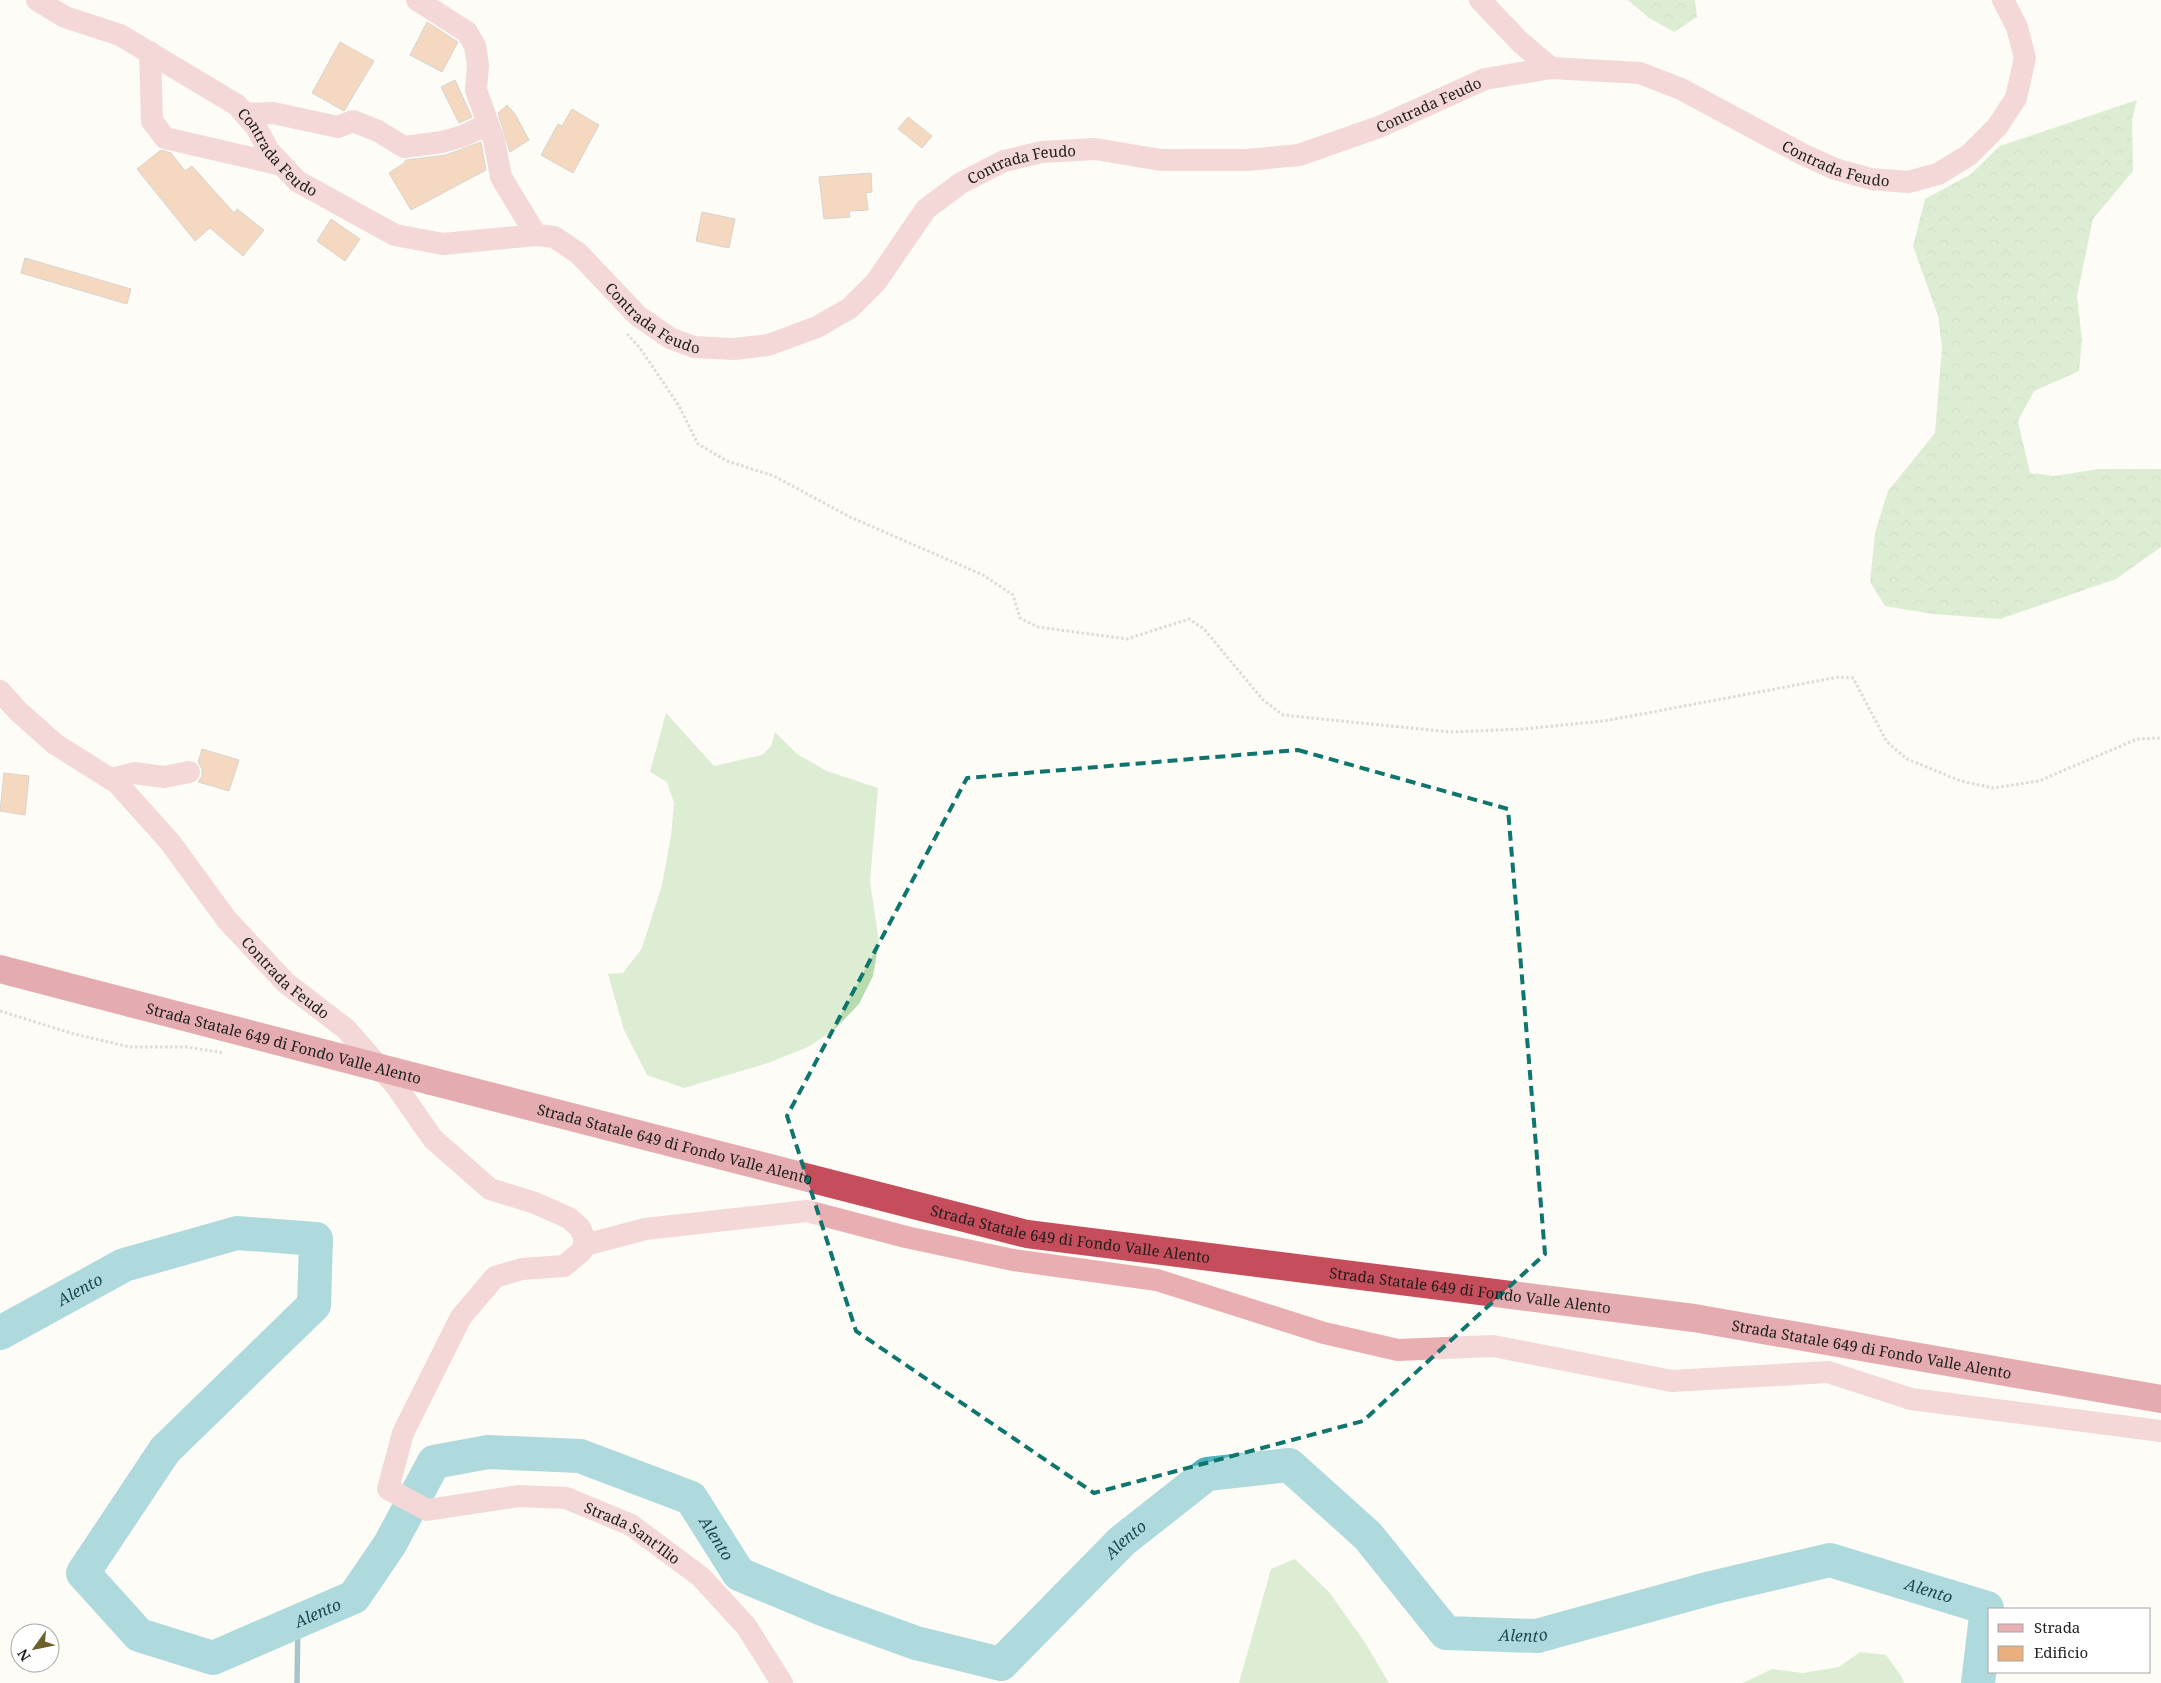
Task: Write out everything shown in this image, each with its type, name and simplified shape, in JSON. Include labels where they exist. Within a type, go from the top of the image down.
[{"type":"highway","name":"Strada Statale 649 di Fondo Valle Alento","points":[[0,969],[1027,1234],[1694,1318],[2161,1399]]},
{"type":"street","name":"Contrada Feudo","points":[[37,0],[65,17],[120,35],[237,105],[256,127],[269,151],[298,181],[395,235],[443,244],[536,235],[554,238],[578,253],[638,316],[670,338],[694,347],[734,349],[768,345],[816,327],[850,308],[876,282],[926,209],[961,183],[1004,161],[1042,152],[1095,149],[1162,160],[1248,160],[1298,155],[1379,127],[1485,79],[1551,68],[1640,73],[1681,90],[1802,154],[1835,169],[1872,179],[1908,182],[1938,174],[1969,155],[1997,127],[2016,98],[2025,58],[2017,27],[2003,0]]},
{"type":"street","points":[[418,0],[467,32],[475,46],[478,65],[476,90],[494,140],[502,177],[536,235]]},
{"type":"street","points":[[1480,0],[1520,42],[1551,68]]},
{"type":"street","points":[[150,52],[152,121],[165,138],[282,165]]},
{"type":"street","points":[[245,114],[273,113],[338,127],[353,122],[378,131],[404,147],[442,142],[463,136],[488,124]]},
{"type":"street","name":"Contrada Feudo","points":[[0,691],[18,711],[55,744],[112,779],[170,842],[227,920],[246,941],[286,983],[346,1029],[396,1086],[433,1139],[490,1189],[535,1203],[569,1218],[580,1228],[584,1245]]},
{"type":"street","points":[[112,779],[134,773],[164,777],[189,772]]},
{"type":"street","points":[[584,1245],[645,1229],[807,1211],[906,1237],[1013,1260],[1157,1280],[1324,1333],[1398,1350],[1493,1346],[1672,1381],[1828,1372],[1910,1399],[2161,1431]]},
{"type":"street","name":"Strada Sant'Ilio","points":[[584,1245],[564,1266],[522,1269],[495,1278],[461,1317],[403,1433],[388,1489],[427,1510],[518,1496],[566,1498],[631,1526],[701,1577],[746,1626],[782,1683]]},
{"type":"path","points":[[622,330],[640,348],[679,406],[698,444],[727,461],[774,476],[850,517],[983,575],[1013,594],[1020,618],[1038,627],[1127,639],[1189,620],[1204,629],[1263,700],[1283,715],[1450,732],[1522,729],[1604,721],[1839,677],[1853,678],[1887,742],[1907,759],[1961,782],[1992,788],[2039,781],[2137,739],[2161,738]]},
{"type":"path","points":[[0,1011],[74,1034],[130,1048],[186,1047],[231,1054]]},
{"type":"highlighted area","points":[[1298,750],[1508,809],[1545,1254],[1363,1421],[1094,1493],[856,1331],[787,1116],[967,778]]},
{"type":"green space","points":[[1628,0],[1695,0],[1697,17],[1674,32],[1649,18]]},
{"type":"green space","points":[[2137,100],[2132,119],[2133,171],[2093,219],[2077,296],[2082,340],[2079,371],[2034,391],[2018,421],[2030,473],[2054,476],[2098,469],[2161,469],[2161,547],[2116,579],[2000,619],[1933,614],[1885,606],[1870,582],[1875,533],[1888,491],[1935,433],[1942,347],[1938,316],[1913,246],[1925,199],[1971,174],[2000,146]]},
{"type":"green space","points":[[666,713],[714,766],[762,755],[771,746],[775,732],[797,754],[827,771],[878,788],[870,881],[879,942],[873,976],[859,1004],[834,1030],[808,1047],[768,1063],[684,1088],[647,1075],[624,1030],[608,974],[623,973],[642,948],[662,885],[671,836],[674,803],[667,782],[650,772]]},
{"type":"green space","points":[[1295,1559],[1329,1592],[1364,1641],[1389,1683],[1239,1683],[1271,1569]]},
{"type":"green space","points":[[1860,1652],[1886,1655],[1902,1677],[1904,1683],[1743,1683],[1772,1669],[1803,1673],[1839,1667]]},
{"type":"building","points":[[427,22],[458,42],[442,72],[410,55]]},
{"type":"building","points":[[340,42],[374,61],[344,111],[312,93]]},
{"type":"building","points":[[455,80],[472,117],[459,123],[441,87]]},
{"type":"building","points":[[507,105],[515,114],[529,140],[510,152],[498,113]]},
{"type":"building","points":[[572,109],[599,125],[573,173],[541,155],[558,124],[562,126]]},
{"type":"building","points":[[908,117],[932,136],[922,148],[898,129]]},
{"type":"building","points":[[481,142],[486,170],[411,210],[389,173],[406,160],[446,155]]},
{"type":"building","points":[[161,150],[171,153],[185,171],[192,166],[234,213],[237,209],[264,230],[243,256],[210,228],[195,241],[137,169]]},
{"type":"building","points":[[871,173],[872,192],[866,193],[868,210],[849,211],[850,217],[824,219],[819,177]]},
{"type":"building","points":[[702,212],[735,219],[729,248],[696,241]]},
{"type":"building","points":[[331,219],[360,239],[345,261],[317,241]]},
{"type":"building","points":[[25,258],[131,289],[127,304],[21,273]]},
{"type":"building","points":[[202,749],[239,760],[229,791],[198,782],[202,776],[202,769],[198,762]]},
{"type":"building","points":[[4,773],[29,776],[25,815],[0,811]]},
{"type":"waterway","name":"Alento","points":[[0,1333],[124,1265],[237,1233],[316,1239],[314,1305],[165,1450],[83,1573],[139,1635],[213,1658],[354,1597],[390,1544],[434,1462],[488,1452],[580,1456],[691,1498],[739,1574],[825,1610],[916,1643],[1001,1664],[1122,1541],[1207,1474],[1289,1465],[1368,1536],[1446,1633],[1537,1636],[1711,1588],[1830,1560],[1987,1608],[1978,1683]]},
{"type":"waterway","points":[[297,1683],[298,1621]]}]
